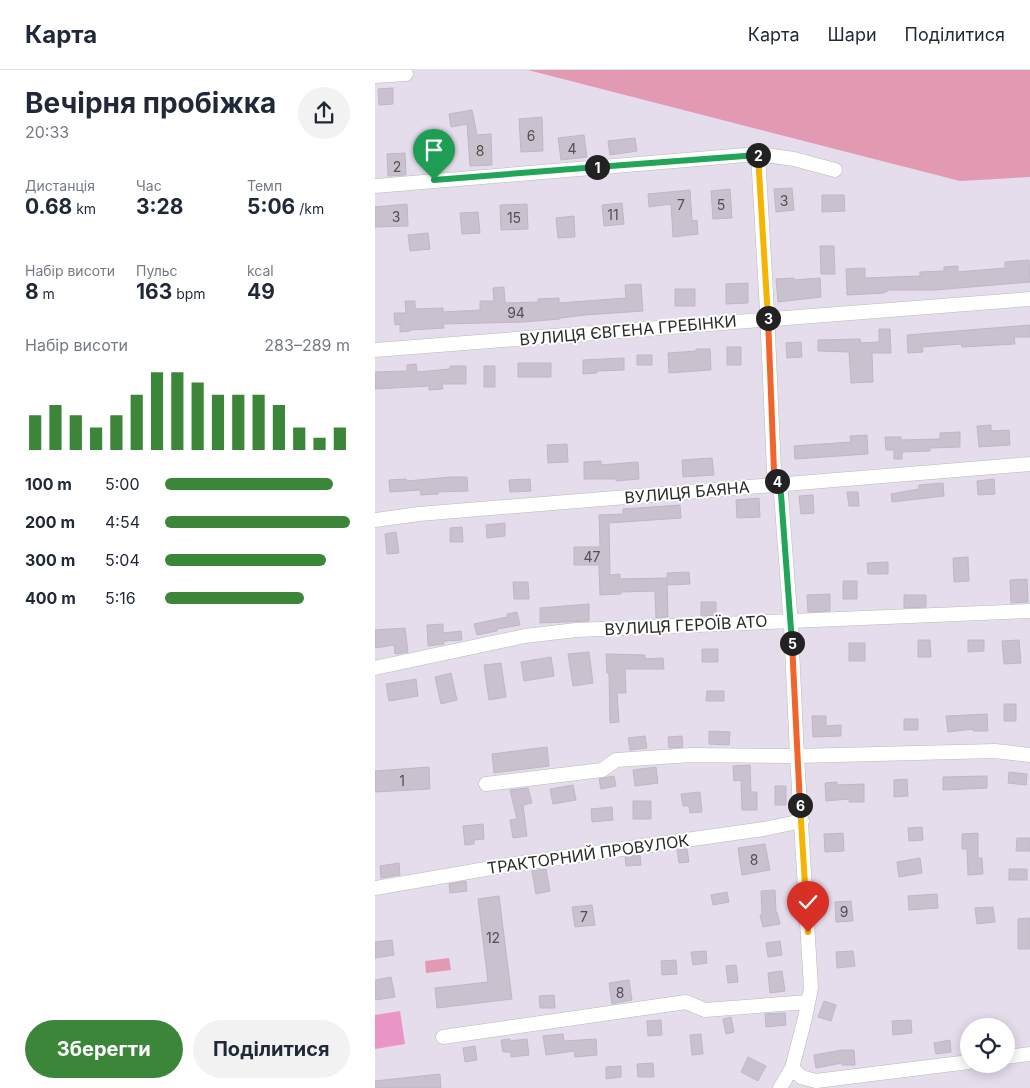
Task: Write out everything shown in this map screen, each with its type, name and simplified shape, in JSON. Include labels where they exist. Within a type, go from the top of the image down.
[{"type":"street","points":[[375,76],[406,74]]},
{"type":"street","points":[[375,186],[758,154],[794,159],[835,170]]},
{"type":"street","points":[[758,154],[768,319],[774,471],[781,494],[791,620],[811,988],[792,1068],[780,1088]]},
{"type":"street","name":"ВУЛИЦЯ ЄВГЕНА ГРЕБІНКИ","points":[[375,350],[1030,299]]},
{"type":"street","name":"ВУЛИЦЯ БАЯНА","points":[[375,520],[419,514],[1030,464]]},
{"type":"street","name":"ВУЛИЦЯ ГЕРОЇВ АТО","points":[[375,668],[525,636],[576,630],[1030,611]]},
{"type":"street","points":[[486,784],[602,770],[617,760],[692,755],[797,756],[995,751],[1030,755]]},
{"type":"street","name":"ТРАКТОРНИЙ ПРОВУЛОК","points":[[375,888],[475,871],[764,829],[801,820]]},
{"type":"street","points":[[443,1037],[686,1002],[705,1010],[808,1002]]},
{"type":"street","points":[[1015,1056],[1030,1054]]},
{"type":"street","points":[[792,1068],[801,1077],[816,1081],[960,1063]]},
{"type":"shaded area","points":[[528,70],[1030,70],[1030,177],[960,181]]},
{"type":"shaded area","points":[[449,958],[451,970],[426,973],[425,961]]},
{"type":"shaded area","points":[[400,1011],[405,1044],[375,1049],[375,1015]]},
{"type":"building","points":[[393,88],[393,104],[379,105],[378,89]]},
{"type":"building","points":[[472,110],[477,135],[491,134],[492,165],[470,166],[467,124],[451,127],[449,114]]},
{"type":"building","points":[[542,117],[543,151],[521,152],[519,119]]},
{"type":"building","points":[[584,135],[587,157],[561,160],[558,138]]},
{"type":"building","points":[[635,138],[637,151],[610,155],[608,141]]},
{"type":"building","points":[[405,153],[406,175],[388,176],[387,154]]},
{"type":"building","points":[[792,188],[794,210],[776,212],[774,189]]},
{"type":"building","points":[[730,189],[732,218],[713,219],[711,191]]},
{"type":"building","points":[[690,190],[692,221],[697,220],[698,234],[673,237],[671,204],[649,207],[648,194]]},
{"type":"building","points":[[822,195],[844,195],[845,211],[822,212]]},
{"type":"building","points":[[622,203],[624,224],[604,226],[602,205]]},
{"type":"building","points":[[407,204],[408,226],[375,227],[375,207]]},
{"type":"building","points":[[527,204],[528,229],[501,230],[500,205]]},
{"type":"building","points":[[478,212],[480,233],[462,234],[460,213]]},
{"type":"building","points":[[574,216],[575,237],[558,238],[556,218]]},
{"type":"building","points":[[428,233],[430,249],[410,251],[408,235]]},
{"type":"building","points":[[820,246],[834,246],[835,274],[821,274]]},
{"type":"building","points":[[1029,260],[1030,282],[935,290],[889,290],[884,293],[847,295],[846,269],[865,268],[865,278],[920,276],[920,272],[944,271],[944,267],[958,266],[958,272],[1005,268],[1005,262]]},
{"type":"building","points":[[794,278],[794,280],[820,278],[821,297],[778,302],[776,279]]},
{"type":"building","points":[[748,283],[748,303],[726,304],[726,284]]},
{"type":"building","points":[[641,284],[643,311],[524,322],[443,324],[444,328],[400,332],[400,324],[395,325],[394,313],[406,313],[405,301],[415,301],[415,309],[443,308],[443,312],[480,310],[480,301],[494,301],[493,288],[504,287],[505,303],[538,302],[538,299],[559,298],[559,303],[626,298],[625,285]]},
{"type":"building","points":[[675,289],[695,289],[695,306],[675,306]]},
{"type":"building","points":[[1030,325],[1030,337],[1014,337],[1015,344],[962,347],[961,344],[922,347],[923,352],[908,353],[907,335]]},
{"type":"building","points":[[879,329],[890,329],[891,353],[872,353],[873,382],[851,383],[849,352],[818,351],[818,340],[860,339],[861,343],[879,342]]},
{"type":"building","points":[[801,342],[802,357],[787,358],[786,343]]},
{"type":"building","points":[[727,347],[741,347],[741,365],[727,365]]},
{"type":"building","points":[[696,349],[710,349],[711,370],[669,373],[668,353],[696,351]]},
{"type":"building","points":[[637,355],[652,355],[652,365],[637,365]]},
{"type":"building","points":[[624,358],[624,370],[597,371],[597,373],[583,374],[583,360]]},
{"type":"building","points":[[518,363],[551,363],[551,377],[518,377]]},
{"type":"building","points":[[416,364],[417,372],[450,369],[450,366],[466,366],[466,384],[442,384],[443,389],[429,390],[429,386],[375,389],[375,372],[407,371],[407,365]]},
{"type":"building","points":[[484,366],[495,366],[495,387],[484,387]]},
{"type":"building","points":[[991,425],[991,431],[1009,430],[1010,445],[979,447],[977,426]]},
{"type":"building","points":[[960,432],[960,447],[930,448],[930,451],[902,452],[902,459],[894,459],[894,450],[886,450],[885,437],[901,437],[901,440],[940,439],[940,433]]},
{"type":"building","points":[[867,435],[868,454],[795,459],[794,446],[851,442],[850,436]]},
{"type":"building","points":[[567,444],[568,462],[548,463],[547,445]]},
{"type":"building","points":[[712,458],[714,475],[683,477],[682,460]]},
{"type":"building","points":[[601,461],[601,465],[638,462],[639,479],[616,481],[616,479],[584,479],[584,462]]},
{"type":"building","points":[[467,477],[468,491],[438,492],[438,494],[421,495],[420,490],[390,492],[389,480],[406,479],[407,481]]},
{"type":"building","points":[[530,479],[531,491],[510,492],[509,480]]},
{"type":"building","points":[[994,479],[995,494],[978,495],[977,481]]},
{"type":"building","points":[[943,483],[944,496],[892,502],[891,494],[919,489],[919,485]]},
{"type":"building","points":[[847,492],[858,492],[859,506],[849,506]]},
{"type":"building","points":[[813,495],[814,513],[801,514],[799,496]]},
{"type":"building","points":[[759,498],[760,517],[737,518],[736,500]]},
{"type":"building","points":[[680,505],[681,518],[609,523],[610,575],[620,574],[620,579],[667,578],[667,573],[689,572],[690,584],[667,585],[668,617],[656,618],[655,591],[600,595],[599,565],[574,565],[574,547],[600,547],[599,515],[623,514],[623,509]]},
{"type":"building","points":[[505,523],[505,536],[487,538],[486,525]]},
{"type":"building","points":[[462,527],[463,542],[450,542],[450,528]]},
{"type":"building","points":[[396,532],[399,553],[387,554],[385,534]]},
{"type":"building","points":[[968,557],[969,581],[954,582],[953,558]]},
{"type":"building","points":[[888,562],[888,574],[868,574],[867,563]]},
{"type":"building","points":[[1027,579],[1028,602],[1011,603],[1010,580]]},
{"type":"building","points":[[843,581],[857,581],[857,599],[843,599]]},
{"type":"building","points":[[513,582],[528,582],[529,599],[514,599]]},
{"type":"building","points":[[830,594],[830,611],[808,612],[807,595]]},
{"type":"building","points":[[904,595],[926,595],[926,607],[904,608]]},
{"type":"building","points":[[701,602],[716,602],[716,615],[701,616]]},
{"type":"building","points":[[589,604],[589,621],[540,623],[540,608]]},
{"type":"building","points":[[517,612],[520,625],[477,635],[474,624],[507,617],[507,614]]},
{"type":"building","points":[[443,624],[443,633],[461,631],[462,640],[444,641],[444,644],[428,646],[427,625]]},
{"type":"building","points":[[405,628],[408,652],[395,654],[394,645],[375,648],[375,630]]},
{"type":"building","points":[[918,640],[930,640],[931,657],[918,657]]},
{"type":"building","points":[[968,640],[984,640],[984,651],[968,652]]},
{"type":"building","points":[[1019,640],[1021,663],[1004,664],[1002,641]]},
{"type":"building","points":[[849,643],[865,643],[865,661],[849,661]]},
{"type":"building","points":[[702,649],[718,649],[718,662],[702,662]]},
{"type":"building","points":[[589,652],[593,683],[573,686],[568,654]]},
{"type":"building","points":[[606,654],[645,655],[645,659],[663,658],[664,669],[625,669],[626,693],[617,693],[619,722],[610,723],[609,673],[607,673]]},
{"type":"building","points":[[551,657],[554,676],[524,681],[521,662]]},
{"type":"building","points":[[501,663],[506,697],[489,700],[484,665]]},
{"type":"building","points":[[451,673],[457,700],[441,704],[435,677]]},
{"type":"building","points":[[416,679],[418,696],[389,701],[386,684]]},
{"type":"building","points":[[707,691],[724,691],[724,701],[706,701]]},
{"type":"building","points":[[1004,704],[1016,704],[1016,721],[1004,721]]},
{"type":"building","points":[[987,714],[988,731],[973,731],[973,729],[948,732],[946,716]]},
{"type":"building","points":[[812,716],[826,716],[826,726],[841,725],[841,736],[813,737]]},
{"type":"building","points":[[904,719],[918,719],[918,730],[904,730]]},
{"type":"building","points":[[709,731],[730,732],[729,745],[709,744]]},
{"type":"building","points":[[645,736],[647,748],[630,750],[628,738]]},
{"type":"building","points":[[682,736],[683,747],[669,748],[668,737]]},
{"type":"building","points":[[547,747],[549,766],[494,773],[492,754]]},
{"type":"building","points":[[750,765],[751,792],[757,792],[757,810],[742,810],[741,780],[734,781],[733,766]]},
{"type":"building","points":[[429,767],[430,789],[375,792],[375,771]]},
{"type":"building","points":[[656,767],[658,783],[635,786],[633,770]]},
{"type":"building","points":[[1009,772],[1027,774],[1026,785],[1008,783]]},
{"type":"building","points":[[614,776],[616,786],[601,789],[599,779]]},
{"type":"building","points":[[987,776],[987,788],[943,790],[943,777]]},
{"type":"building","points":[[907,779],[908,796],[894,797],[894,780]]},
{"type":"building","points":[[837,782],[837,785],[864,784],[864,802],[849,802],[849,799],[826,801],[825,783]]},
{"type":"building","points":[[573,785],[576,800],[553,804],[550,789]]},
{"type":"building","points":[[775,786],[786,786],[786,805],[775,805]]},
{"type":"building","points":[[528,788],[532,803],[523,805],[527,836],[513,838],[510,820],[517,819],[510,790]]},
{"type":"building","points":[[700,792],[702,812],[690,813],[689,806],[683,806],[681,794]]},
{"type":"building","points":[[633,801],[651,801],[651,819],[633,819]]},
{"type":"building","points":[[612,807],[613,820],[592,822],[591,809]]},
{"type":"building","points":[[483,824],[484,839],[474,840],[474,844],[465,845],[463,826]]},
{"type":"building","points":[[922,827],[923,840],[909,841],[908,828]]},
{"type":"building","points":[[843,833],[844,851],[825,852],[824,834]]},
{"type":"building","points":[[978,833],[978,858],[982,858],[983,874],[968,875],[967,849],[962,849],[962,834]]},
{"type":"building","points":[[1017,838],[1030,838],[1030,851],[1016,851]]},
{"type":"building","points":[[765,844],[770,870],[742,875],[738,848]]},
{"type":"building","points":[[687,849],[689,862],[679,863],[677,850]]},
{"type":"building","points":[[640,855],[641,865],[626,866],[625,857]]},
{"type":"building","points":[[920,858],[922,873],[899,877],[897,862]]},
{"type":"building","points":[[399,863],[400,875],[381,878],[380,866]]},
{"type":"building","points":[[546,869],[550,891],[536,894],[532,871]]},
{"type":"building","points":[[1009,869],[1027,869],[1027,880],[1009,880]]},
{"type":"building","points":[[466,881],[467,891],[450,893],[449,884]]},
{"type":"building","points":[[775,890],[776,912],[780,924],[763,927],[760,915],[762,915],[761,891]]},
{"type":"building","points":[[727,892],[729,902],[713,905],[711,895]]},
{"type":"building","points":[[937,894],[938,908],[909,910],[908,896]]},
{"type":"building","points":[[499,896],[512,999],[437,1008],[435,988],[488,982],[478,899]]},
{"type":"building","points":[[851,901],[853,921],[836,922],[835,902]]},
{"type":"building","points":[[592,905],[595,925],[575,927],[572,907]]},
{"type":"building","points":[[993,907],[995,922],[977,924],[975,908]]},
{"type":"building","points":[[1030,918],[1030,949],[1018,949],[1018,919]]},
{"type":"building","points":[[392,940],[394,955],[375,958],[375,942]]},
{"type":"building","points":[[780,941],[782,955],[768,957],[766,943]]},
{"type":"building","points":[[706,951],[707,963],[693,965],[691,952]]},
{"type":"building","points":[[853,951],[855,966],[837,968],[836,952]]},
{"type":"building","points":[[676,960],[677,974],[662,975],[661,961]]},
{"type":"building","points":[[736,965],[738,982],[728,983],[726,966]]},
{"type":"building","points":[[782,971],[785,991],[770,993],[768,973]]},
{"type":"building","points":[[391,977],[395,997],[375,1000],[375,980]]},
{"type":"building","points":[[629,980],[632,1000],[612,1004],[609,983]]},
{"type":"building","points":[[554,995],[555,1008],[540,1008],[539,996]]},
{"type":"building","points":[[824,1001],[836,1005],[831,1021],[818,1017]]},
{"type":"building","points":[[785,1013],[786,1025],[766,1027],[765,1014]]},
{"type":"building","points":[[731,1017],[734,1032],[726,1034],[723,1019]]},
{"type":"building","points":[[661,1020],[662,1035],[648,1036],[647,1021]]},
{"type":"building","points":[[911,1020],[912,1033],[893,1035],[892,1021]]},
{"type":"building","points":[[563,1034],[564,1041],[596,1039],[597,1055],[575,1057],[574,1051],[546,1055],[543,1036]]},
{"type":"building","points":[[701,1034],[703,1054],[692,1055],[690,1035]]},
{"type":"building","points":[[510,1039],[510,1041],[527,1039],[529,1055],[511,1057],[511,1052],[503,1052],[501,1040]]},
{"type":"building","points":[[950,1040],[951,1052],[936,1054],[934,1043]]},
{"type":"building","points":[[475,1046],[477,1060],[465,1062],[463,1048]]},
{"type":"building","points":[[854,1050],[855,1065],[842,1065],[842,1063],[816,1068],[814,1055]]},
{"type":"building","points":[[748,1057],[766,1066],[758,1081],[741,1072]]},
{"type":"building","points":[[653,1063],[654,1077],[638,1077],[637,1064]]},
{"type":"building","points":[[621,1066],[621,1077],[606,1079],[606,1067]]},
{"type":"building","points":[[440,1074],[441,1088],[375,1088],[375,1081]]},
{"type":"route","points":[[434,180],[758,154],[774,471],[781,494],[791,626],[808,932]]}]
